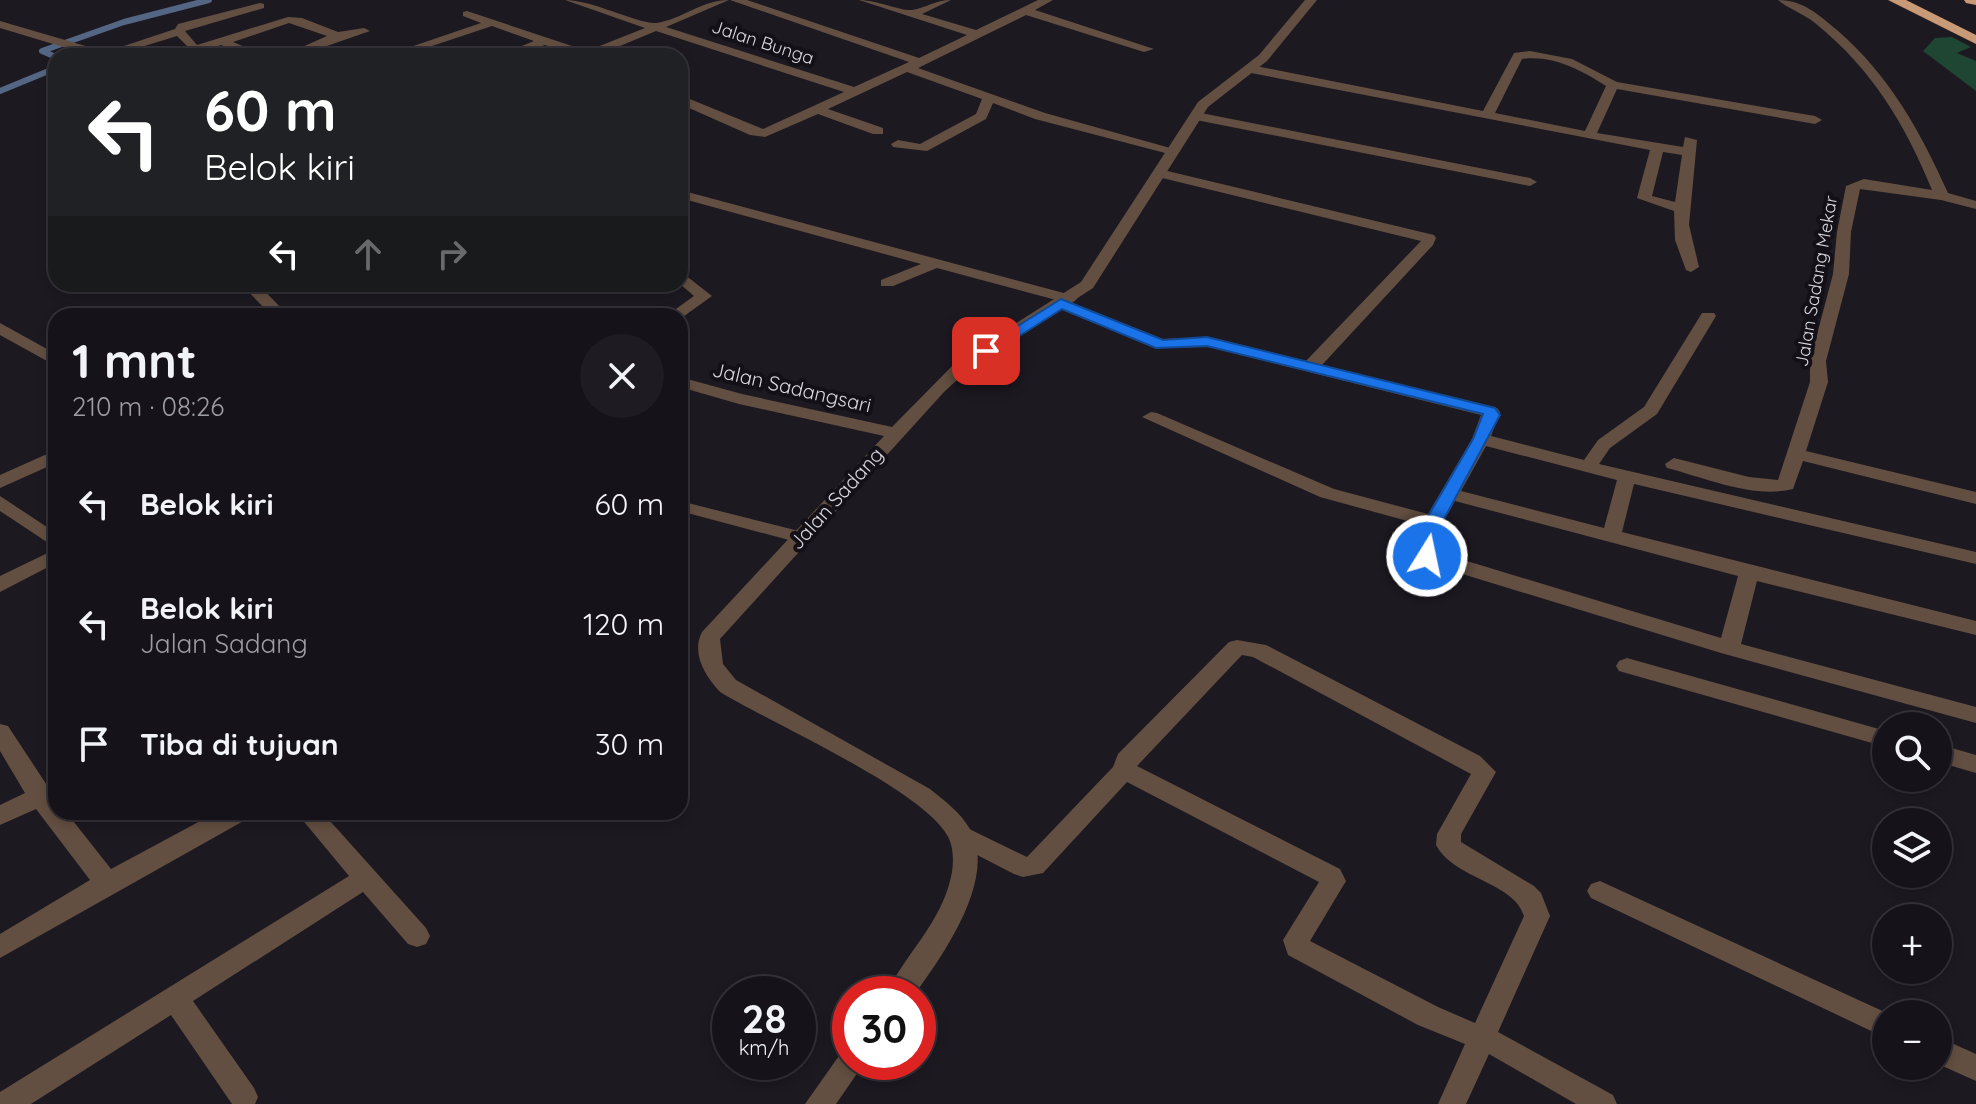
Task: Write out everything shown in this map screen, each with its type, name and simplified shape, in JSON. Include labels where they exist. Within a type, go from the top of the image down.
[{"type":"highway","points":[[1895,0],[1976,40]]},
{"type":"street","points":[[127,48],[179,31],[182,26],[265,8],[245,0]]},
{"type":"street","name":"Jalan Bunga","points":[[571,0],[856,92]]},
{"type":"street","points":[[607,48],[723,0]]},
{"type":"street","points":[[736,0],[920,62]]},
{"type":"street","points":[[865,0],[977,34]]},
{"type":"street","points":[[911,14],[945,0]]},
{"type":"street","points":[[688,102],[760,133],[856,92],[1047,0]]},
{"type":"street","name":"Jalan Sadang","points":[[961,835],[922,795],[743,696],[716,674],[707,649],[710,637],[895,433],[964,364],[1087,285],[1203,105],[1251,69],[1295,23],[1311,0]]},
{"type":"street","points":[[1784,0],[1815,16],[1867,64],[1894,97],[1910,123],[1942,196],[1976,205]]},
{"type":"street","points":[[1025,11],[1148,49]]},
{"type":"street","points":[[467,14],[566,48]]},
{"type":"street","points":[[196,48],[288,20],[298,20],[337,36]]},
{"type":"street","points":[[414,48],[491,23]]},
{"type":"street","points":[[4,28],[85,48]]},
{"type":"street","points":[[179,31],[191,48]]},
{"type":"street","points":[[309,48],[337,36],[364,31]]},
{"type":"street","points":[[525,48],[544,41]]},
{"type":"street","points":[[223,42],[239,48]]},
{"type":"street","points":[[1488,114],[1518,56],[1534,54],[1578,65],[1613,85],[1815,120]]},
{"type":"street","points":[[907,68],[1040,116],[1061,129],[1429,238],[1312,365]]},
{"type":"street","points":[[1251,69],[1589,136],[1658,146],[1689,146],[1681,208],[1687,259],[1691,267]]},
{"type":"street","points":[[1589,136],[1613,85]]},
{"type":"street","points":[[688,90],[779,126]]},
{"type":"street","points":[[898,144],[922,148],[981,116],[989,98]]},
{"type":"street","points":[[817,109],[878,131]]},
{"type":"street","points":[[1196,116],[1530,182]]},
{"type":"street","points":[[1658,146],[1644,198],[1681,208]]},
{"type":"street","name":"Jalan Sadang Mekar","points":[[1674,464],[1778,488],[1786,485],[1819,382],[1818,361],[1841,274],[1844,232],[1853,186],[1864,183],[1942,196]]},
{"type":"street","points":[[688,196],[1065,301],[1161,344],[1207,342],[1312,365],[1489,411],[1492,415],[1481,439],[1419,547],[1427,556],[1729,648],[1976,715]]},
{"type":"street","points":[[887,283],[936,263]]},
{"type":"street","points":[[686,308],[704,296],[688,283]]},
{"type":"street","points":[[255,292],[268,308]]},
{"type":"street","points":[[1588,467],[1604,444],[1651,410],[1708,316]]},
{"type":"street","points":[[0,328],[48,356]]},
{"type":"street","name":"Jalan Sadangsari","points":[[688,384],[739,399],[895,433]]},
{"type":"street","points":[[1151,417],[1327,493],[1434,522]]},
{"type":"street","points":[[1481,439],[1627,477],[1976,558]]},
{"type":"street","points":[[1796,454],[1976,498]]},
{"type":"street","points":[[0,482],[48,460]]},
{"type":"street","points":[[1611,537],[1627,477]]},
{"type":"street","points":[[1451,494],[1976,628]]},
{"type":"street","points":[[0,502],[48,536]]},
{"type":"street","points":[[688,508],[800,537]]},
{"type":"street","points":[[0,585],[48,559]]},
{"type":"street","points":[[1729,648],[1749,572]]},
{"type":"street","points":[[913,976],[937,942],[953,910],[963,871],[961,835],[1029,868],[1124,770],[1126,760],[1159,729],[1232,649],[1243,646],[1272,656],[1408,731],[1481,766],[1484,772],[1449,834],[1448,845],[1457,855],[1525,893],[1532,900],[1537,916],[1452,1104]]},
{"type":"street","points":[[1627,666],[1872,735]]},
{"type":"street","points":[[0,732],[48,806]]},
{"type":"street","points":[[1952,757],[1976,764]]},
{"type":"street","points":[[1124,770],[1331,876],[1333,881],[1295,943],[1321,961],[1428,1016],[1483,1038],[1603,1104]]},
{"type":"street","points":[[0,816],[40,796]]},
{"type":"street","points":[[58,820],[107,883]]},
{"type":"street","points":[[0,947],[107,883],[223,820]]},
{"type":"street","points":[[315,820],[417,936]]},
{"type":"street","points":[[6,1104],[364,879]]},
{"type":"street","points":[[1600,891],[1872,1019]]},
{"type":"street","points":[[175,998],[244,1097]]},
{"type":"street","points":[[1952,1057],[1976,1068]]},
{"type":"street","points":[[819,1104],[837,1080]]},
{"type":"green space","points":[[1952,37],[1971,47],[1957,53],[1976,61],[1976,91],[1923,51],[1935,38]]},
{"type":"waterway","points":[[50,48],[124,22],[209,0]]},
{"type":"waterway","points":[[48,49],[42,51],[48,54]]},
{"type":"waterway","points":[[0,91],[48,71]]},
{"type":"route","points":[[986,351],[1061,304],[1161,344],[1207,342],[1312,365],[1489,411],[1492,415],[1481,439],[1419,547],[1419,551],[1427,556]]}]
